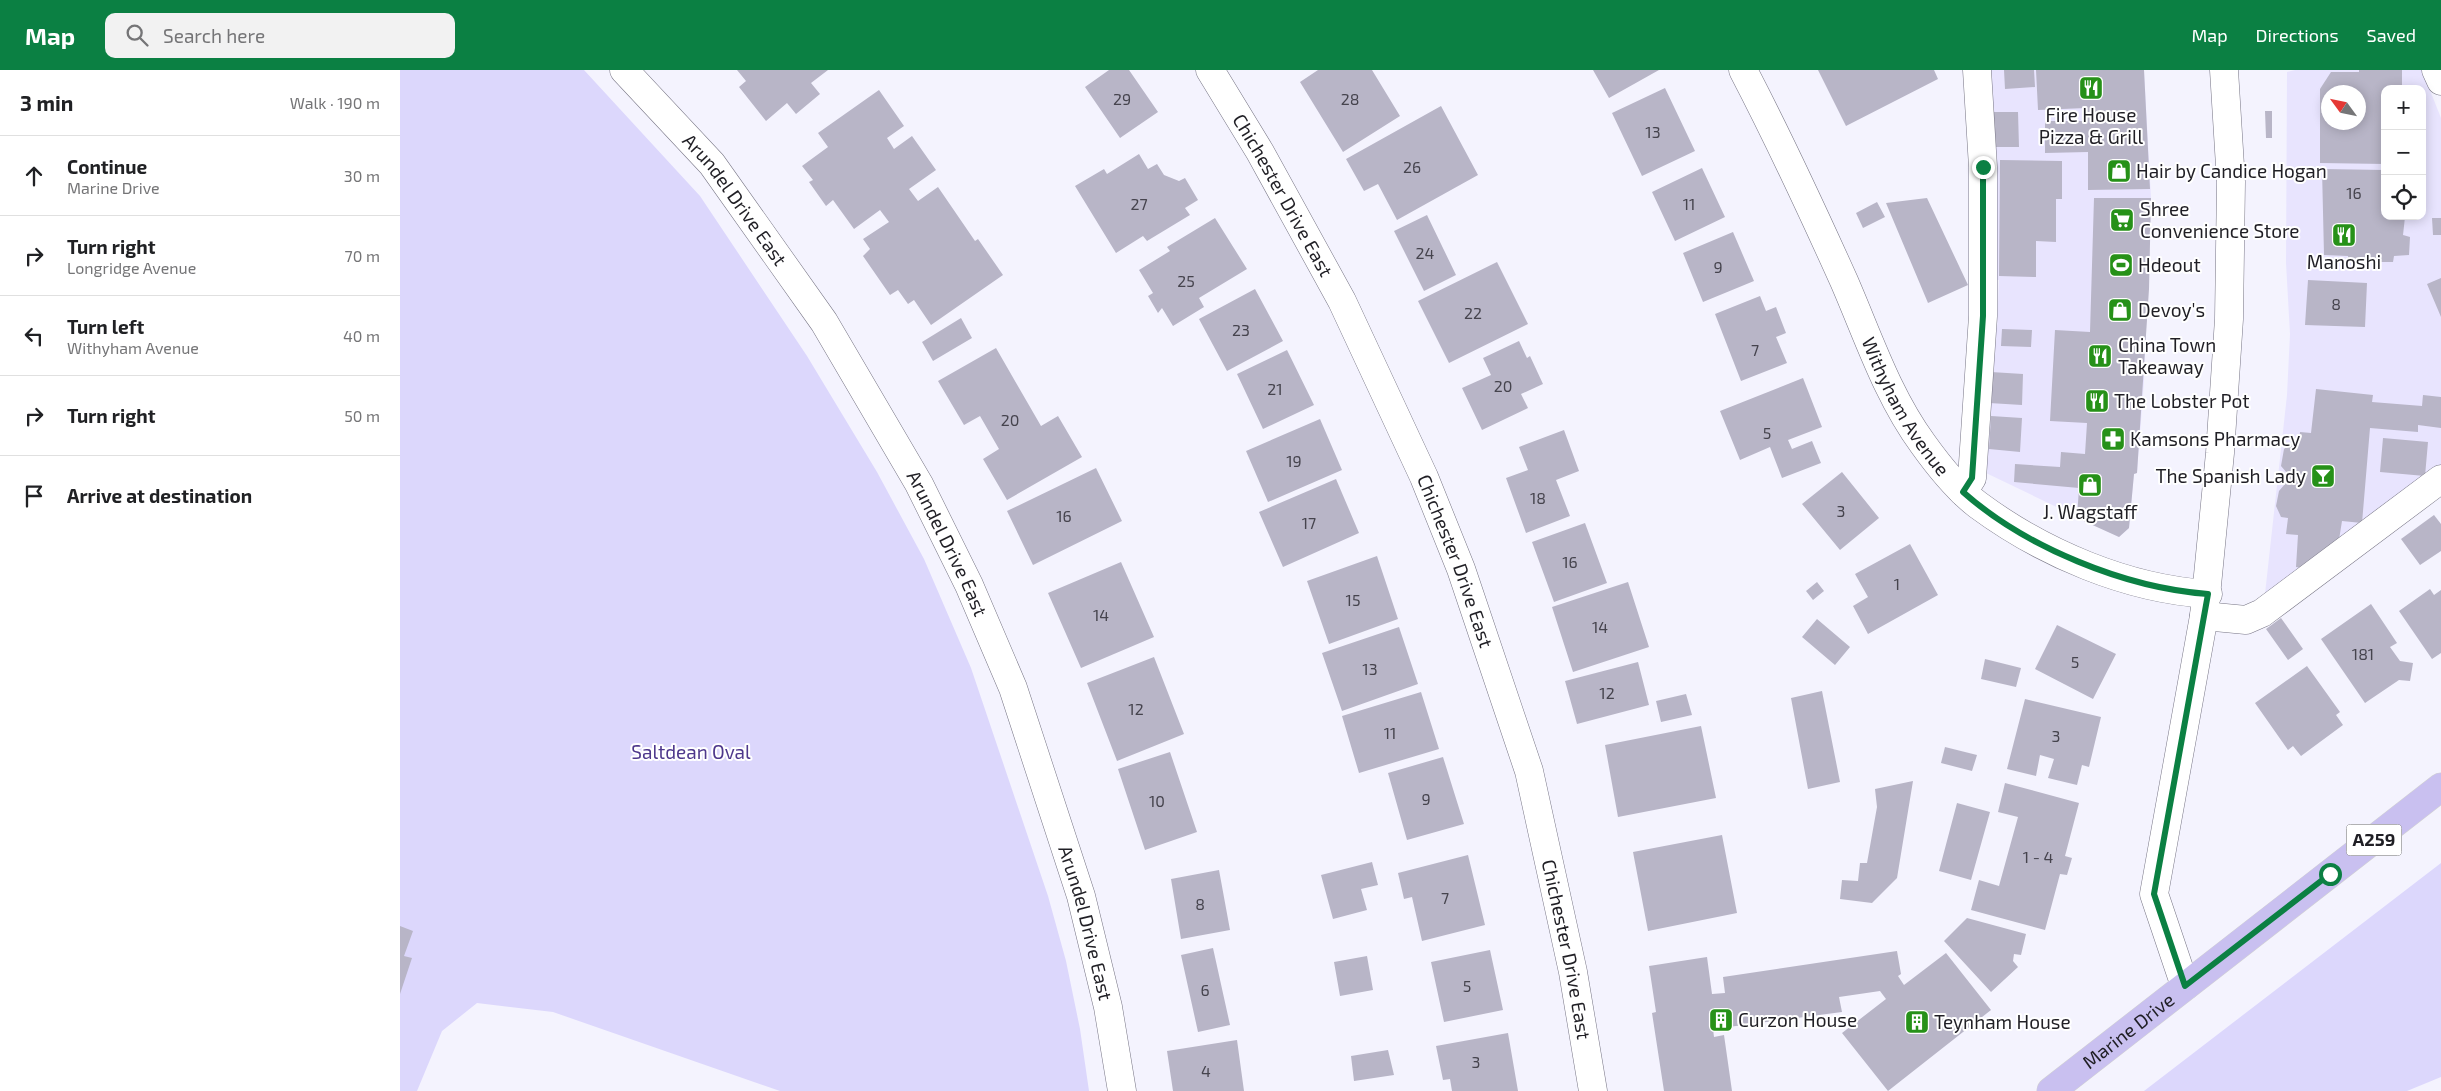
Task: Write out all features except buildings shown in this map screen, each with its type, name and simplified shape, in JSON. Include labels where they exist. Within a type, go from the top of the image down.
[{"type":"main road","name":"Marine Drive","points":[[2051,1091],[2441,787]]},
{"type":"street","name":"Arundel Drive East","points":[[624,70],[712,164],[824,322],[919,484],[969,585],[1013,688],[1081,896],[1108,1007],[1122,1091]]},
{"type":"street","name":"Chichester Drive East","points":[[1210,70],[1260,152],[1342,301],[1424,477],[1461,569],[1529,771],[1573,972],[1593,1091]]},
{"type":"street","name":"Withyham Avenue","points":[[1743,70],[1839,271],[1889,387],[1922,444],[1963,492],[2029,537],[2088,564],[2178,592],[2246,620],[2262,613],[2441,479]]},
{"type":"street","points":[[1963,492],[1972,478],[1983,316],[1983,167],[1978,70]]},
{"type":"street","points":[[2185,986],[2154,894],[2206,605],[2229,319],[2231,182],[2224,70]]},
{"type":"street","points":[[2436,70],[2441,81]]},
{"type":"shaded area","points":[[1989,70],[2144,70],[2151,198],[2144,381],[2137,473],[2134,474],[2129,528],[2119,537],[1986,473],[1991,416],[1987,416],[1994,329],[1997,328],[1999,280],[1990,279]]},
{"type":"shaded area","points":[[2295,70],[2422,70],[2441,118],[2441,467],[2264,603],[2287,395],[2290,334],[2286,263],[2287,72]]},
{"type":"green space","name":"Saltdean Oval","points":[[400,70],[584,70],[700,196],[807,356],[877,472],[924,559],[971,668],[1048,896],[1066,961],[1080,1029],[1089,1091],[780,1091],[553,1012],[477,1003],[442,1031],[417,1091],[400,1091]]},
{"type":"green space","points":[[2441,863],[2441,1077],[2407,1091],[2144,1091]]},
{"type":"place","name":"Fire House Pizza & Grill","points":[[2091,88]]},
{"type":"place","name":"Hair by Candice Hogan","points":[[2119,171]]},
{"type":"place","name":"Shree Convenience Store","points":[[2122,220]]},
{"type":"place","name":"Manoshi","points":[[2344,235]]},
{"type":"place","name":"Hdeout","points":[[2121,265]]},
{"type":"place","name":"Devoy's","points":[[2120,310]]},
{"type":"place","name":"China Town Takeaway","points":[[2100,356]]},
{"type":"place","name":"The Lobster Pot","points":[[2097,401]]},
{"type":"place","name":"Kamsons Pharmacy","points":[[2113,439]]},
{"type":"place","name":"The Spanish Lady","points":[[2323,476]]},
{"type":"place","name":"J. Wagstaff","points":[[2090,485]]},
{"type":"place","name":"Curzon House","points":[[1721,1020]]},
{"type":"place","name":"Teynham House","points":[[1917,1022]]},
{"type":"route","points":[[1983,167],[1983,316],[1972,478],[1963,492],[1994,516],[2059,552],[2132,580],[2178,592],[2208,594],[2154,894],[2185,986],[2330,874]]}]
